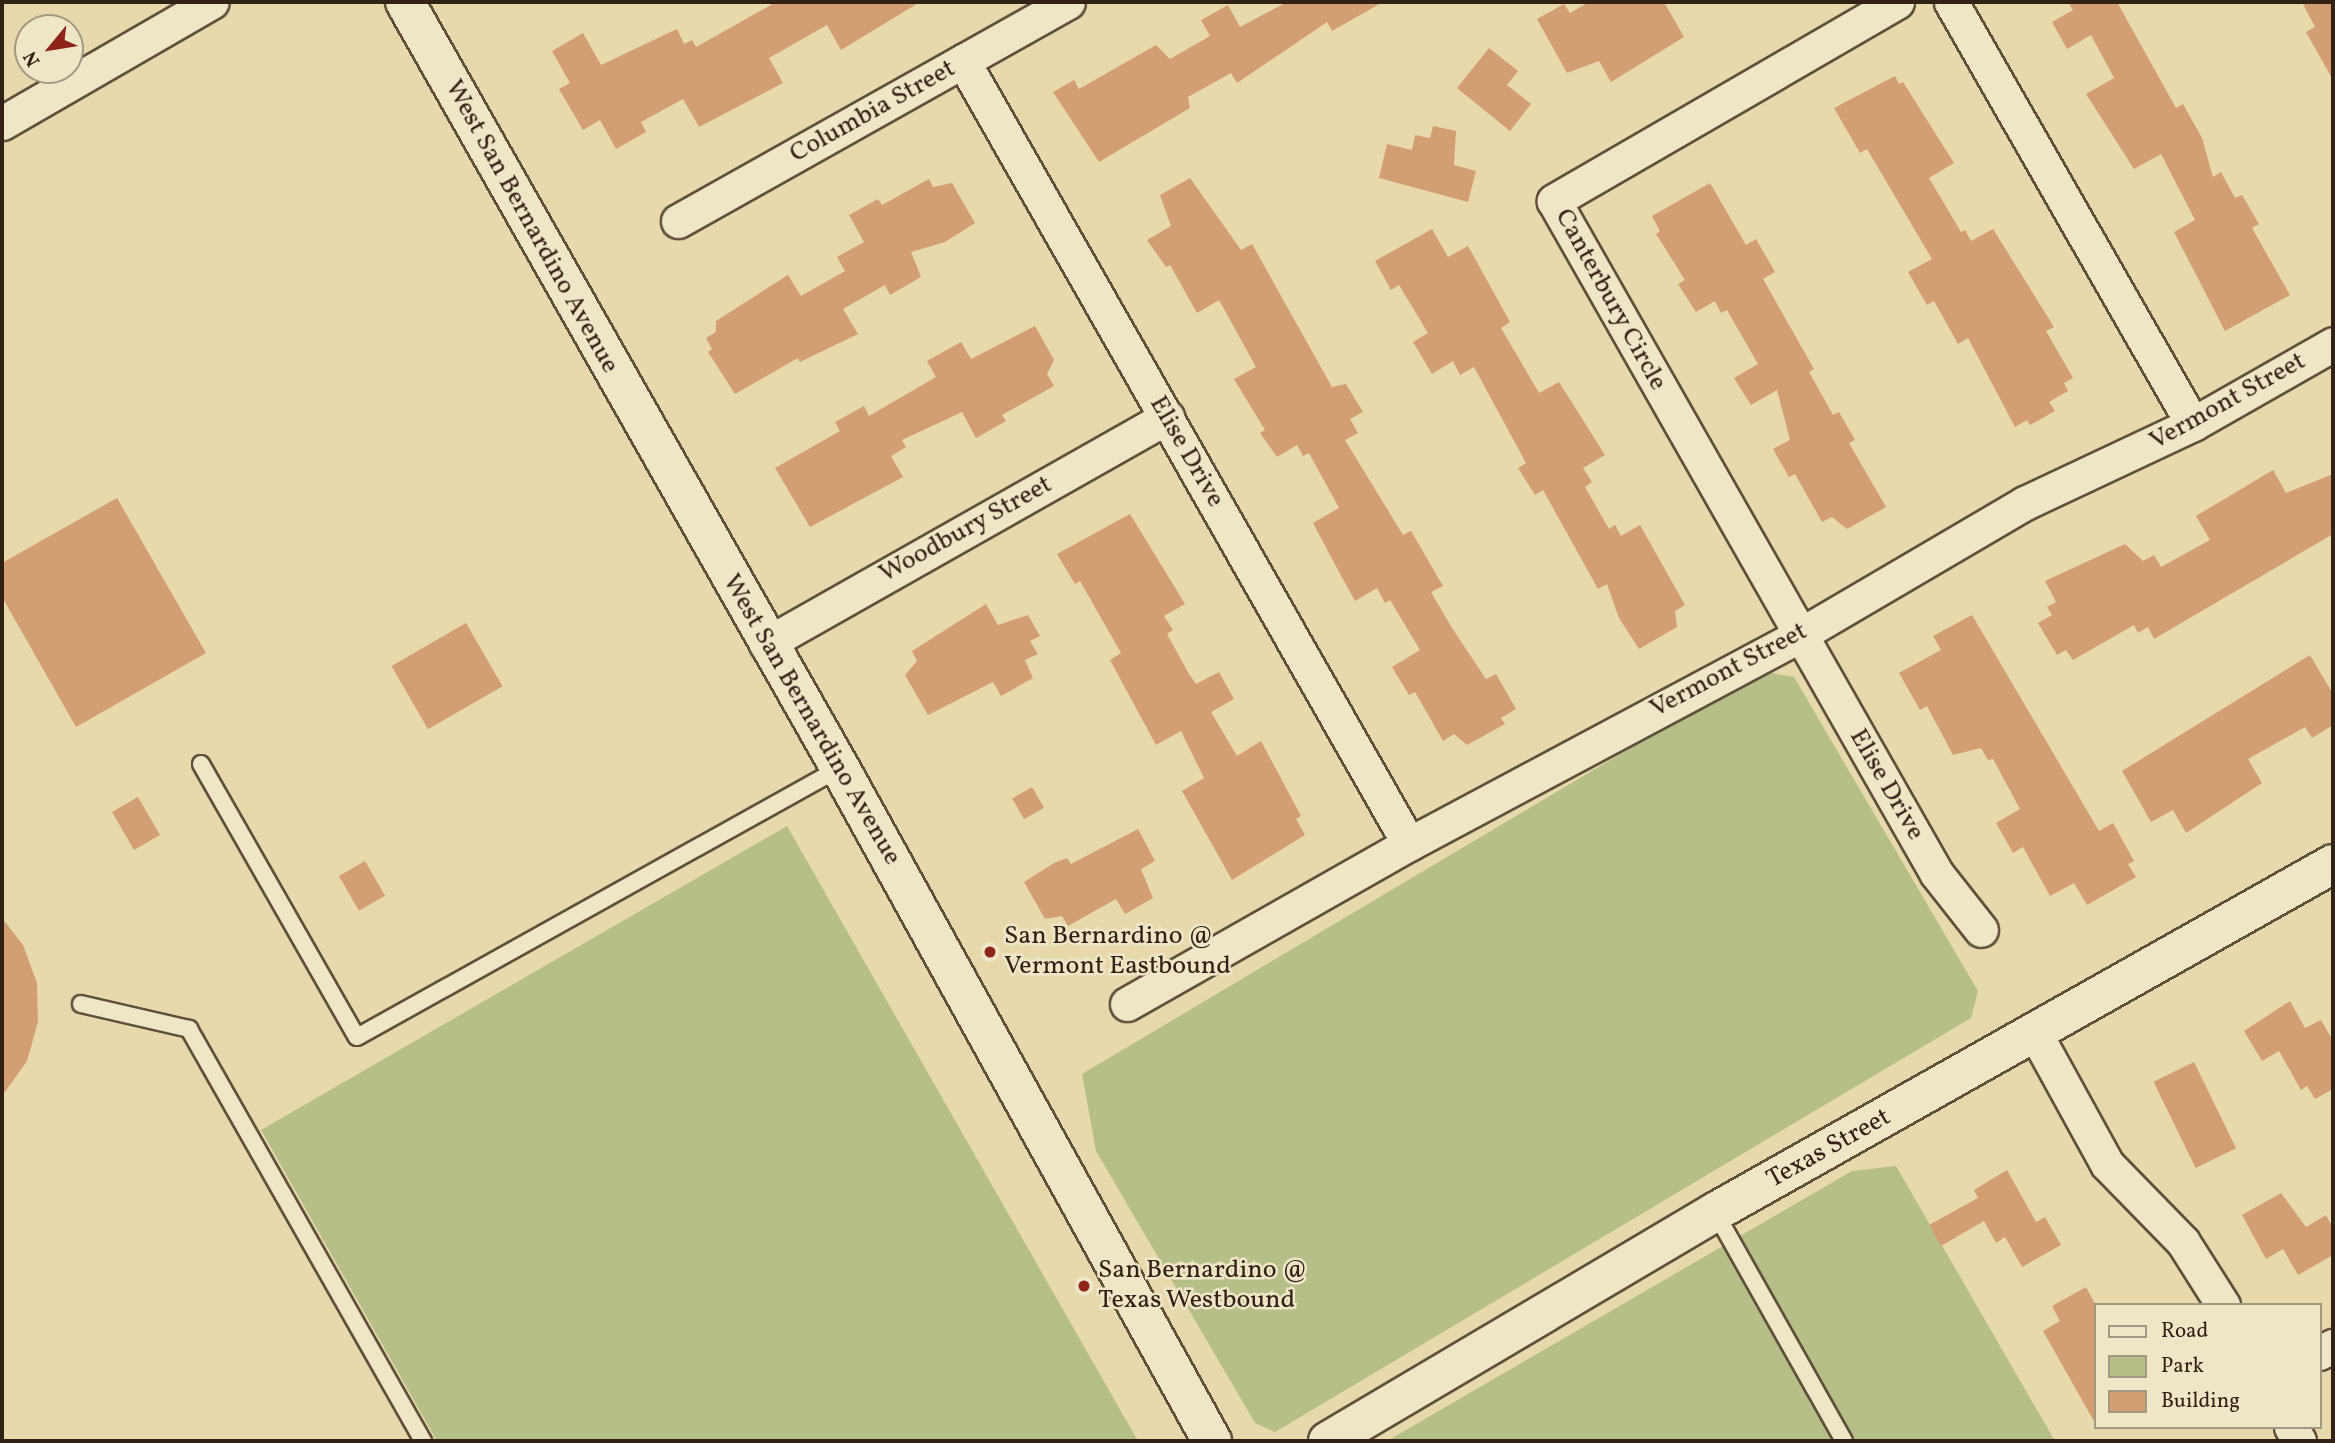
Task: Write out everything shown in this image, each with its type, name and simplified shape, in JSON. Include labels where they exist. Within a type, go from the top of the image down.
[{"type":"main road","name":"West San Bernardino Avenue","points":[[405,2],[766,643],[840,768],[1212,1441]]},
{"type":"main road","name":"Texas Street","points":[[1328,1441],[1715,1212],[2333,864]]},
{"type":"street","points":[[2,122],[212,2]]},
{"type":"street","name":"Columbia Street","points":[[678,221],[1068,2]]},
{"type":"street","name":"Canterbury Circle","points":[[1800,635],[1554,201],[1897,2]]},
{"type":"street","points":[[1951,2],[2193,424]]},
{"type":"street","name":"Elise Drive","points":[[963,61],[1409,844]]},
{"type":"street","name":"Vermont Street","points":[[1127,1004],[1409,844],[1800,635],[2025,503],[2193,424],[2333,344]]},
{"type":"street","name":"Woodbury Street","points":[[766,643],[1167,417]]},
{"type":"street","name":"Elise Drive","points":[[1800,635],[1937,874],[1981,930]]},
{"type":"street","points":[[2035,1033],[2121,1184],[2183,1242],[2221,1303]]},
{"type":"lane","points":[[201,764],[357,1037],[840,768]]},
{"type":"lane","points":[[81,1004],[189,1029],[423,1441]]},
{"type":"lane","points":[[1715,1212],[1844,1441]]},
{"type":"green space","points":[[1760,671],[1794,677],[1978,991],[1971,1018],[1275,1432],[1255,1423],[1096,1151],[1082,1074]]},
{"type":"green space","points":[[787,826],[1138,1441],[437,1441],[261,1130]]},
{"type":"green space","points":[[1896,1166],[2055,1441],[1387,1441],[1852,1171]]},
{"type":"building","points":[[776,2],[920,2],[841,50],[827,25],[769,58],[783,83],[699,127],[683,99],[641,122],[646,132],[616,149],[600,120],[583,130],[559,89],[570,83],[552,51],[583,33],[601,65],[677,29],[684,44],[692,40],[696,47]]},
{"type":"building","points":[[1287,2],[1383,2],[1332,31],[1327,22],[1237,83],[1231,73],[1188,97],[1190,108],[1099,162],[1053,92],[1074,80],[1079,89],[1156,45],[1170,59],[1210,36],[1201,20],[1228,5],[1240,27]]},
{"type":"building","points":[[1589,2],[1664,2],[1684,37],[1611,82],[1599,61],[1567,73],[1537,19],[1564,4],[1570,13]]},
{"type":"building","points":[[2068,2],[2117,2],[2176,108],[2183,104],[2202,138],[2213,177],[2221,172],[2235,198],[2242,195],[2259,224],[2252,228],[2290,295],[2225,331],[2174,232],[2195,220],[2161,154],[2134,169],[2086,94],[2114,78],[2091,35],[2067,49],[2052,22],[2073,10]]},
{"type":"building","points":[[2302,2],[2333,2],[2333,80],[2306,32],[2315,27]]},
{"type":"building","points":[[1489,48],[1518,71],[1507,85],[1531,104],[1510,131],[1457,88]]},
{"type":"building","points":[[1895,76],[1899,84],[1903,82],[1954,163],[1929,178],[1961,232],[1965,230],[1971,241],[1993,229],[2054,327],[2046,331],[2073,378],[2064,383],[2068,391],[2049,402],[2055,411],[2030,425],[2027,420],[2015,427],[1968,338],[1958,344],[1934,301],[1927,305],[1908,272],[1932,259],[1867,149],[1860,153],[1834,108]]},
{"type":"building","points":[[1433,126],[1456,131],[1454,165],[1476,171],[1468,202],[1379,178],[1387,144],[1412,150],[1415,135],[1430,138]]},
{"type":"building","points":[[1190,178],[1241,250],[1252,244],[1332,387],[1346,384],[1363,412],[1350,419],[1358,433],[1345,440],[1403,535],[1411,531],[1443,586],[1431,592],[1452,628],[1486,679],[1496,674],[1516,709],[1501,718],[1505,724],[1467,745],[1454,734],[1443,741],[1415,692],[1409,695],[1392,667],[1420,650],[1390,600],[1385,603],[1377,588],[1355,601],[1339,572],[1313,523],[1339,508],[1309,453],[1303,456],[1297,445],[1277,457],[1260,433],[1265,430],[1234,379],[1256,367],[1219,300],[1197,313],[1170,265],[1166,267],[1147,240],[1171,226],[1160,195]]},
{"type":"building","points":[[929,179],[933,187],[952,183],[975,223],[945,242],[911,252],[921,277],[890,295],[885,285],[843,309],[858,334],[800,362],[798,358],[735,394],[708,352],[712,349],[706,338],[716,332],[716,321],[788,275],[801,296],[845,271],[837,257],[864,242],[849,215],[878,199],[882,205]]},
{"type":"building","points":[[1710,183],[1746,245],[1756,239],[1775,272],[1763,279],[1814,369],[1809,372],[1833,415],[1839,412],[1855,440],[1849,443],[1886,507],[1847,529],[1832,517],[1822,522],[1795,474],[1789,477],[1773,449],[1790,440],[1777,390],[1751,405],[1734,378],[1758,364],[1727,310],[1721,313],[1715,301],[1696,312],[1678,284],[1685,280],[1656,234],[1660,231],[1652,216]]},
{"type":"building","points":[[1432,229],[1448,257],[1468,246],[1510,322],[1501,328],[1539,393],[1559,382],[1605,455],[1583,468],[1592,482],[1585,487],[1609,529],[1615,525],[1621,536],[1640,525],[1685,605],[1675,611],[1677,627],[1639,649],[1619,618],[1607,584],[1598,589],[1543,490],[1535,495],[1518,468],[1526,463],[1474,367],[1460,375],[1453,361],[1432,374],[1413,342],[1428,333],[1399,285],[1391,290],[1375,261]]},
{"type":"building","points":[[1035,326],[1054,360],[1047,374],[1054,386],[1002,415],[1006,421],[976,438],[962,412],[902,440],[906,447],[891,456],[903,477],[810,527],[775,468],[840,431],[835,422],[864,406],[869,416],[936,377],[927,361],[961,342],[971,359]]},
{"type":"building","points":[[2273,470],[2286,493],[2333,474],[2333,534],[2154,639],[2148,627],[2138,633],[2134,625],[2073,660],[2066,650],[2057,655],[2038,623],[2052,615],[2047,607],[2056,602],[2045,581],[2125,544],[2143,561],[2154,555],[2161,567],[2210,540],[2196,516]]},
{"type":"building","points":[[117,498],[206,653],[76,727],[2,597],[2,563]]},
{"type":"building","points":[[1130,514],[1185,604],[1164,616],[1173,630],[1167,634],[1189,674],[1196,684],[1219,672],[1234,699],[1211,712],[1237,756],[1261,741],[1301,816],[1296,819],[1305,835],[1232,880],[1182,791],[1204,778],[1181,731],[1156,745],[1110,660],[1121,653],[1080,581],[1075,584],[1057,554]]},
{"type":"building","points":[[986,604],[998,625],[1028,615],[1040,636],[1030,641],[1038,654],[1025,660],[1033,678],[1001,696],[993,682],[928,715],[905,675],[917,661],[912,651]]},
{"type":"building","points":[[1972,615],[2099,831],[2113,823],[2134,861],[2128,864],[2136,877],[2087,905],[2074,883],[2050,896],[2023,847],[2013,853],[1996,823],[2020,809],[1993,759],[1988,760],[1981,748],[1953,755],[1927,706],[1920,710],[1899,673],[1941,650],[1933,636]]},
{"type":"building","points":[[466,623],[503,686],[428,729],[392,666]]},
{"type":"building","points":[[2310,655],[2333,694],[2333,725],[2312,738],[2305,727],[2248,759],[2262,783],[2186,833],[2173,810],[2151,822],[2122,771]]},
{"type":"building","points":[[1032,787],[1044,808],[1024,819],[1012,798]]},
{"type":"building","points":[[138,797],[160,835],[134,850],[112,812]]},
{"type":"building","points":[[1138,829],[1155,861],[1141,869],[1153,898],[1125,914],[1116,899],[1068,926],[1062,916],[1045,919],[1024,882],[1054,863],[1067,858],[1071,864]]},
{"type":"building","points":[[365,861],[385,896],[359,911],[339,876]]},
{"type":"building","points":[[2,918],[23,945],[37,983],[38,1022],[27,1061],[2,1096]]},
{"type":"building","points":[[2290,1001],[2305,1028],[2321,1020],[2333,1041],[2333,1089],[2315,1099],[2307,1086],[2301,1090],[2279,1051],[2262,1061],[2244,1031]]},
{"type":"building","points":[[2194,1062],[2236,1148],[2196,1168],[2154,1082]]},
{"type":"building","points":[[2007,1170],[2036,1222],[2045,1217],[2061,1245],[2022,1267],[2005,1237],[1996,1243],[1984,1221],[1941,1246],[1929,1225],[1978,1198],[1974,1190]]},
{"type":"building","points":[[2281,1193],[2306,1227],[2326,1215],[2333,1228],[2333,1255],[2298,1275],[2283,1249],[2266,1259],[2242,1215]]},
{"type":"building","points":[[2086,1287],[2094,1303],[2094,1421],[2043,1331],[2060,1321],[2052,1306]]},
{"type":"place","name":"San Bernardino @ Vermont Eastbound","points":[[990,952]]},
{"type":"place","name":"San Bernardino @ Texas Westbound","points":[[1084,1286]]}]
